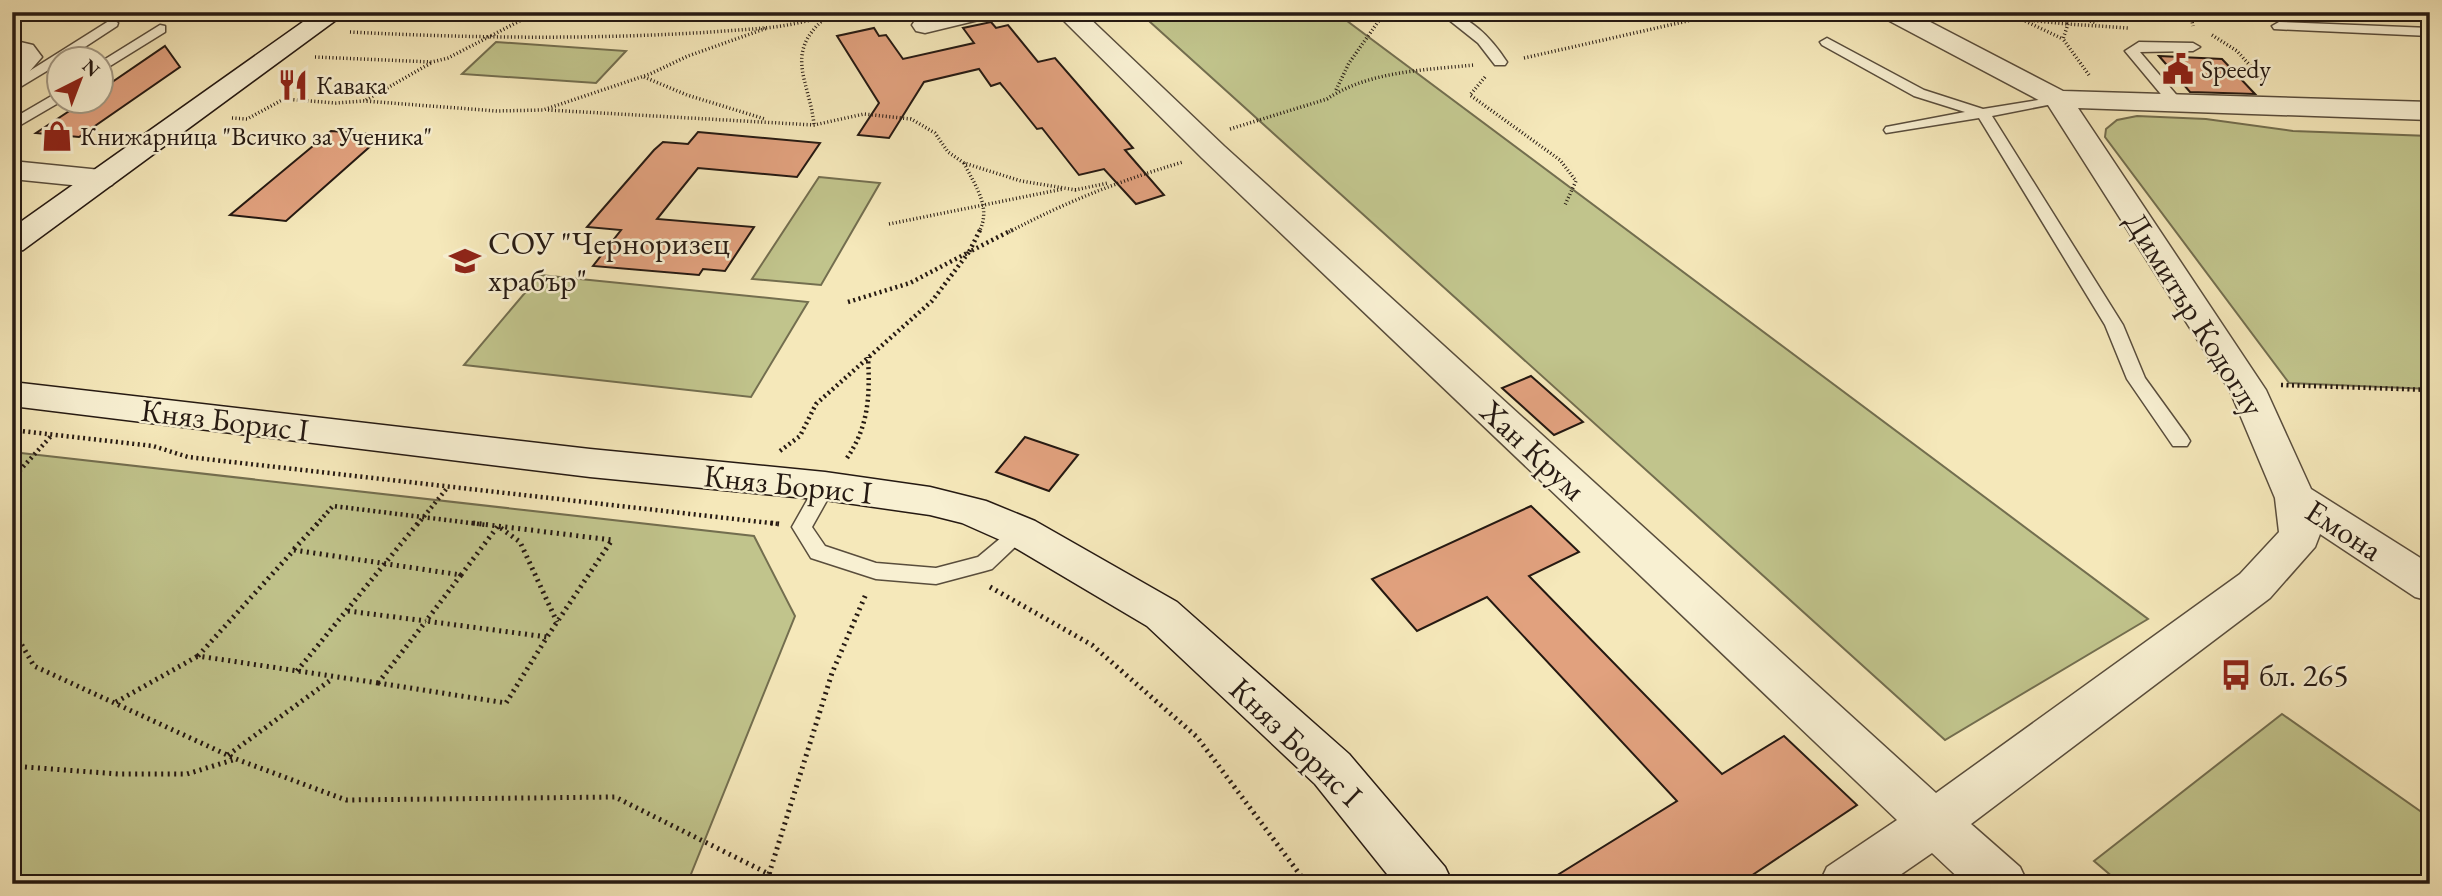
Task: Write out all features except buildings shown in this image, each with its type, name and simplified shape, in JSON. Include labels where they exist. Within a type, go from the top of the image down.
[{"type":"street","points":[[12,243],[334,12]]},
{"type":"street","points":[[925,25],[982,12]]},
{"type":"street","name":"Хан Крум","points":[[1068,12],[1206,145],[2002,884]]},
{"type":"street","name":"Димитър Кодоглу","points":[[1845,884],[1934,823],[2255,586],[2300,536],[2295,498],[2245,384],[2058,99],[1891,12]]},
{"type":"street","points":[[12,48],[24,51],[29,57],[12,74]]},
{"type":"street","points":[[2058,99],[2430,111]]},
{"type":"street","points":[[12,170],[101,179]]},
{"type":"street","name":"Княз Борис I","points":[[12,394],[590,463],[825,486],[930,501],[972,510],[1021,532],[1162,614],[1332,769],[1427,884]]},
{"type":"street","name":"Емона","points":[[2295,498],[2430,585]]},
{"type":"lane","points":[[1445,12],[1476,33],[1506,61]]},
{"type":"lane","points":[[12,88],[113,23]]},
{"type":"lane","points":[[2279,26],[2430,32]]},
{"type":"lane","points":[[116,58],[160,29]]},
{"type":"lane","points":[[1827,43],[1919,93],[1983,113],[2113,324],[2136,379],[2180,441]]},
{"type":"lane","points":[[2175,102],[2132,51],[2139,46],[2193,47]]},
{"type":"lane","points":[[1891,130],[2058,99]]},
{"type":"lane","points":[[12,126],[46,104]]},
{"type":"lane","points":[[825,486],[802,527],[818,552],[876,571],[936,576],[985,563],[1021,532]]},
{"type":"path","points":[[364,101],[432,62],[448,58],[537,12]]},
{"type":"path","points":[[311,29],[362,34],[487,37],[649,34],[767,28],[848,12]]},
{"type":"path","points":[[848,302],[909,283],[1054,208],[1206,145],[1327,99],[1335,91],[1349,63],[1385,12]]},
{"type":"path","points":[[1335,91],[1405,73],[1552,54],[1727,12]]},
{"type":"path","points":[[2023,12],[2023,20]]},
{"type":"path","points":[[2060,12],[2102,24]]},
{"type":"path","points":[[2190,12],[2191,24],[2199,32]]},
{"type":"path","points":[[814,125],[800,61],[803,38],[828,16]]},
{"type":"path","points":[[2023,20],[2068,24]]},
{"type":"path","points":[[2023,20],[2063,39]]},
{"type":"path","points":[[543,110],[643,77],[688,56],[767,28]]},
{"type":"path","points":[[2207,34],[2215,35],[2237,51],[2275,93],[2307,106]]},
{"type":"path","points":[[276,54],[432,62]]},
{"type":"path","points":[[1506,61],[1484,78],[1470,95],[1560,160],[1576,181],[1565,205]]},
{"type":"path","points":[[643,77],[687,95],[771,121]]},
{"type":"path","points":[[191,114],[247,119],[284,99],[814,125],[864,114],[911,119],[935,133],[948,152],[964,163],[1021,181],[1076,190]]},
{"type":"path","points":[[726,477],[779,452],[800,436],[816,404],[932,301],[970,252],[984,222],[984,203],[964,163]]},
{"type":"path","points":[[889,224],[984,203],[1119,181]]},
{"type":"path","points":[[825,486],[862,438],[871,403],[868,357]]},
{"type":"path","points":[[2245,384],[2430,390]]},
{"type":"path","points":[[12,430],[153,446],[188,457],[802,527]]},
{"type":"path","points":[[12,479],[53,435]]},
{"type":"path","points":[[297,672],[448,487]]},
{"type":"path","points":[[115,703],[198,656],[333,506],[612,540],[506,704],[198,656]]},
{"type":"path","points":[[377,685],[498,526]]},
{"type":"path","points":[[498,526],[520,541],[557,622]]},
{"type":"path","points":[[294,550],[461,575]]},
{"type":"path","points":[[957,570],[1092,645],[1197,737],[1307,884]]},
{"type":"path","points":[[769,874],[832,673],[876,571]]},
{"type":"path","points":[[348,611],[547,637]]},
{"type":"path","points":[[12,628],[34,666],[236,759],[346,800],[615,797],[769,874],[799,884]]},
{"type":"path","points":[[228,755],[333,678]]},
{"type":"path","points":[[12,766],[118,774],[187,774],[236,759]]},
{"type":"green space","points":[[1139,12],[1335,12],[2148,619],[1945,740]]},
{"type":"green space","points":[[496,42],[626,51],[596,83],[462,74]]},
{"type":"green space","points":[[2137,116],[2206,119],[2293,131],[2430,136],[2430,389],[2289,383],[2105,137],[2106,129],[2117,120]]},
{"type":"green space","points":[[819,177],[880,183],[821,285],[752,279]]},
{"type":"green space","points":[[540,275],[808,302],[751,397],[464,365]]},
{"type":"green space","points":[[12,452],[754,536],[795,616],[687,884],[12,884]]},
{"type":"green space","points":[[2282,714],[2430,818],[2430,884],[2121,884],[2094,861]]},
{"type":"place","name":"Speedy","points":[[2178,69]]},
{"type":"place","name":"Кавака","points":[[293,85]]},
{"type":"place","name":"Книжарница \"Всичко за Ученика\"","points":[[57,136]]},
{"type":"place","name":"СОУ \"Черноризец храбър\"","points":[[465,261]]},
{"type":"place","name":"бл. 265","points":[[2236,675]]}]
